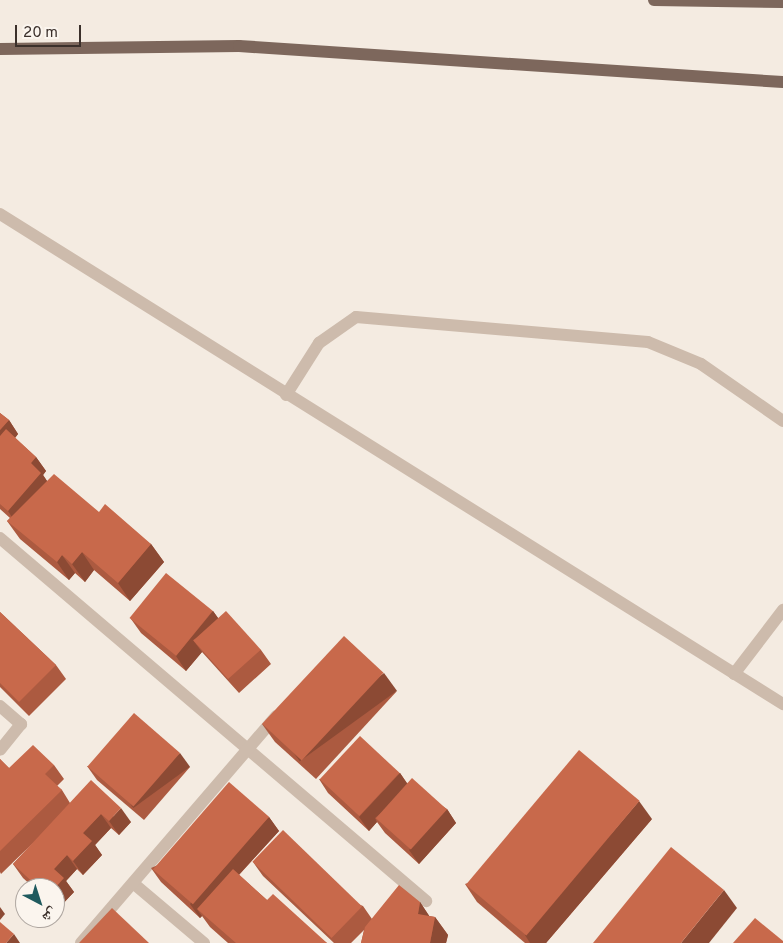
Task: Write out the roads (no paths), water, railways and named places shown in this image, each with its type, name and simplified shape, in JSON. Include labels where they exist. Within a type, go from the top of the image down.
[{"type":"main road","points":[[654,0],[783,2]]},
{"type":"main road","points":[[0,48],[239,46],[783,82]]},
{"type":"street","points":[[0,214],[286,395],[783,704]]},
{"type":"street","points":[[286,395],[319,343],[356,317],[648,342],[701,364],[783,421]]},
{"type":"street","points":[[0,538],[249,748],[426,901]]},
{"type":"street","points":[[734,674],[783,610]]},
{"type":"street","points":[[81,943],[288,702]]},
{"type":"street","points":[[0,706],[21,724],[0,750]]},
{"type":"street","points":[[133,883],[204,943]]}]
